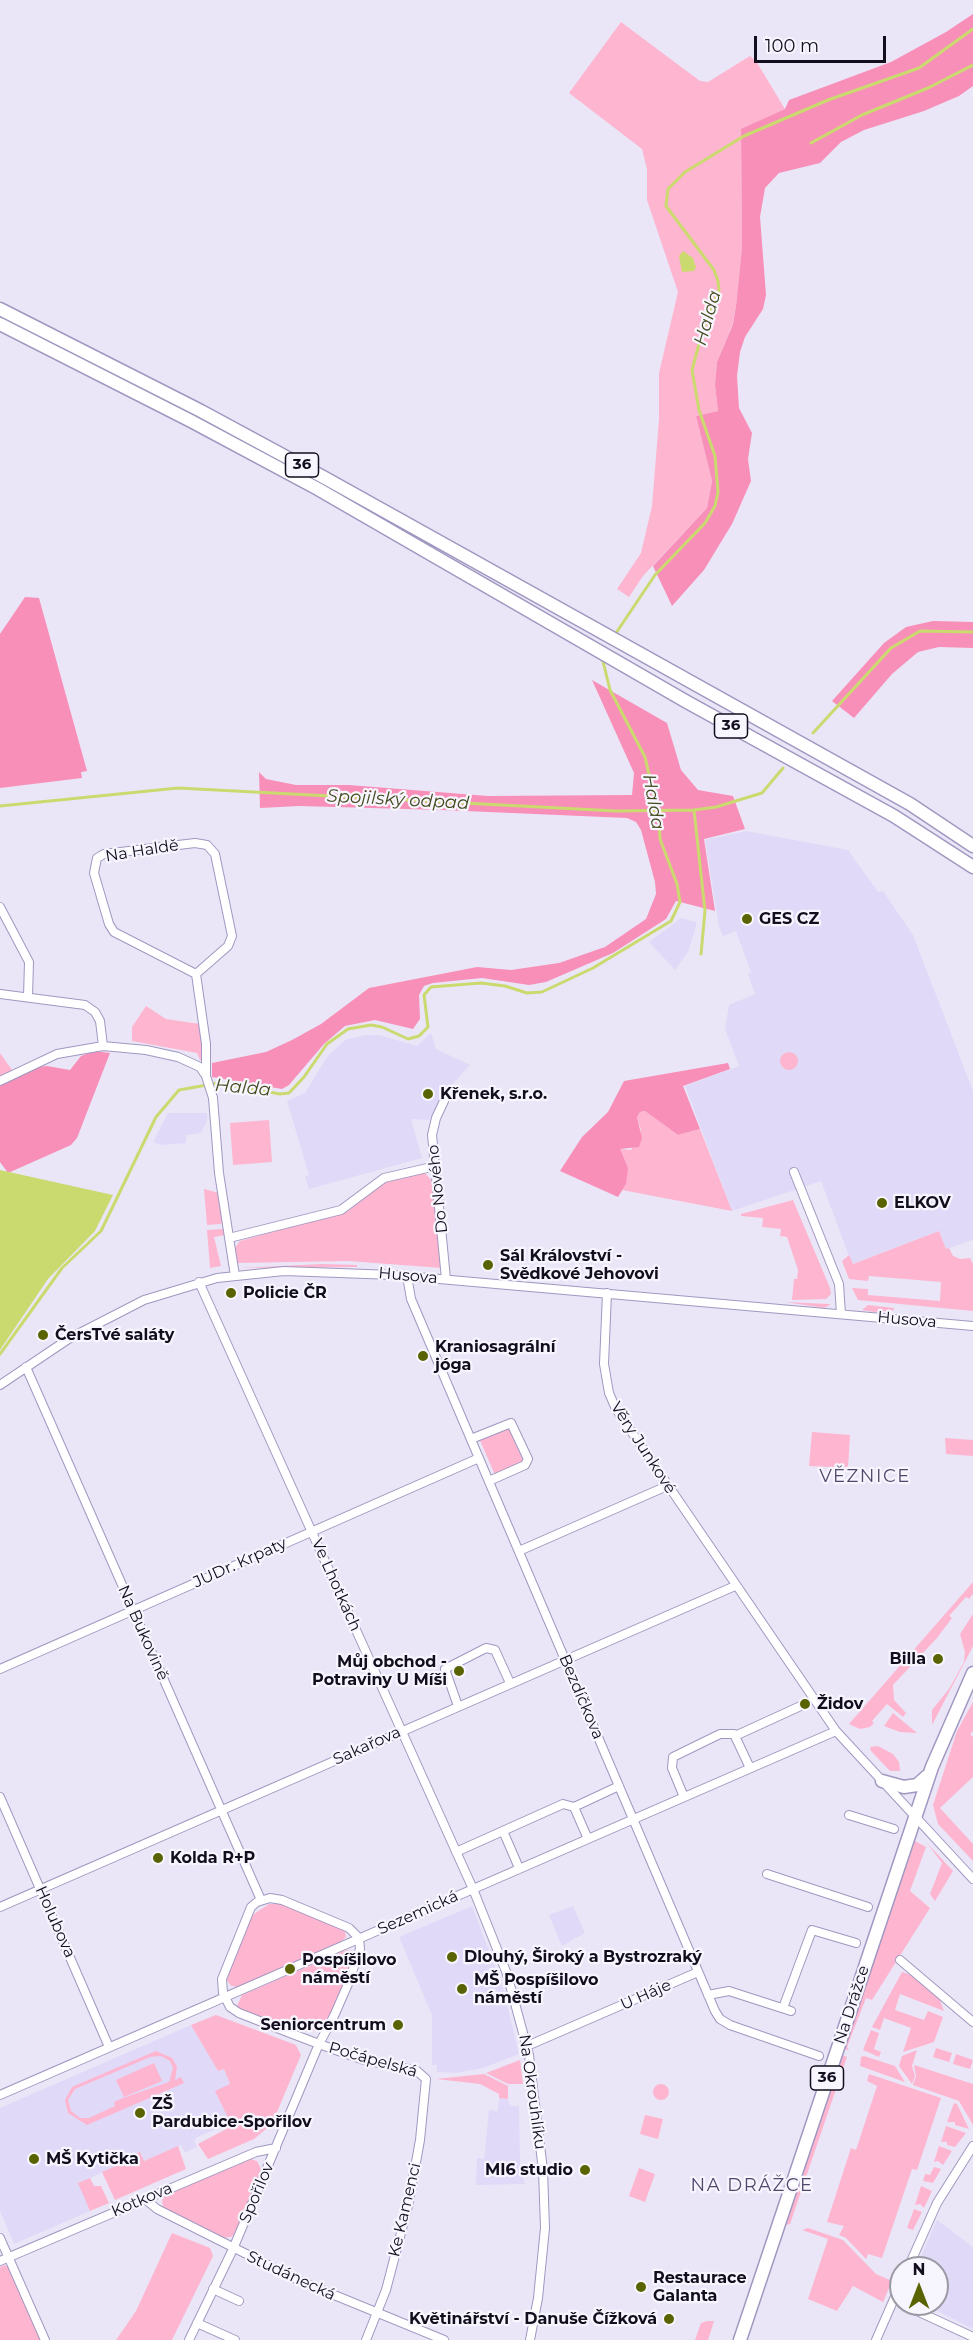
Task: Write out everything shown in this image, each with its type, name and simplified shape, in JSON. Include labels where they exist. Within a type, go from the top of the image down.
[{"type":"main road","name":"36","points":[[0,309],[315,472],[598,632],[910,804],[973,846]]},
{"type":"main road","name":"36","points":[[0,324],[255,455],[640,673],[687,702],[894,816],[973,867]]},
{"type":"main road","name":"Na Drážce","points":[[740,2340],[915,1815],[932,1767],[973,1674]]},
{"type":"main road","points":[[882,1780],[895,1786],[912,1786],[925,1779],[932,1767]]},
{"type":"street","name":"Na Haldě","points":[[195,843],[207,845],[213,850],[232,939],[228,946],[196,974],[112,930],[94,877],[95,864],[99,856],[195,843]]},
{"type":"street","points":[[0,907],[29,962],[28,997]]},
{"type":"street","points":[[196,974],[207,1044],[206,1076]]},
{"type":"street","points":[[0,994],[73,1002],[90,1008],[100,1021],[103,1046]]},
{"type":"street","points":[[0,1081],[57,1054],[103,1046],[146,1050],[178,1058],[200,1067],[212,1093],[219,1173],[235,1275]]},
{"type":"street","name":"Do Nového","points":[[444,1101],[432,1130],[446,1280]]},
{"type":"street","points":[[229,1238],[340,1210],[384,1178],[436,1166]]},
{"type":"street","points":[[794,1172],[839,1284],[842,1314]]},
{"type":"street","name":"Husova","points":[[0,1385],[112,1314],[151,1297],[199,1282],[235,1275],[309,1271],[407,1276],[973,1326]]},
{"type":"street","name":"Bezdíčkova","points":[[407,1276],[411,1299],[708,1995],[723,2022],[819,2056]]},
{"type":"street","name":"Ve Lhotkách","points":[[199,1282],[473,1889]]},
{"type":"street","name":"Věry Junkové","points":[[607,1293],[604,1364],[609,1393],[616,1409],[836,1731],[915,1815]]},
{"type":"street","name":"Na Bukovině","points":[[26,1367],[261,1900]]},
{"type":"street","points":[[471,1439],[511,1423],[524,1450],[527,1464],[489,1480]]},
{"type":"street","name":"JUDr. Krpaty","points":[[0,1669],[479,1458]]},
{"type":"street","points":[[519,1551],[668,1486]]},
{"type":"street","name":"Sakařova","points":[[0,1907],[735,1586]]},
{"type":"street","points":[[458,1706],[445,1669],[486,1648],[495,1650],[510,1683]]},
{"type":"street","points":[[684,1797],[672,1768],[673,1757],[724,1733],[735,1736],[805,1704]]},
{"type":"street","name":"Sezemická","points":[[0,2095],[836,1731]]},
{"type":"street","points":[[735,1736],[750,1768]]},
{"type":"street","points":[[456,1852],[563,1804],[574,1807],[619,1786]]},
{"type":"street","name":"Holubova","points":[[0,1797],[109,2047]]},
{"type":"street","points":[[574,1807],[588,1839]]},
{"type":"street","points":[[849,1815],[894,1829]]},
{"type":"street","points":[[915,1815],[973,1879]]},
{"type":"street","points":[[503,1831],[519,1868]]},
{"type":"street","points":[[767,1874],[868,1907]]},
{"type":"street","name":"Na Okrouhlíku","points":[[473,1889],[502,1957],[527,2046],[541,2146],[545,2215],[539,2287],[530,2340]]},
{"type":"street","points":[[319,2044],[239,2013],[224,1997],[222,1979],[248,1912],[261,1900],[282,1900],[346,1926],[359,1938]]},
{"type":"street","points":[[708,1995],[726,1990],[787,2009],[812,1930],[856,1943]]},
{"type":"street","name":"Spořilov","points":[[189,2340],[232,2249],[319,2044],[357,1962],[360,1949],[359,1938]]},
{"type":"street","points":[[900,1960],[973,2022]]},
{"type":"street","name":"U Háje","points":[[527,2046],[698,1972]]},
{"type":"street","name":"Počápelská","points":[[319,2044],[372,2062],[417,2071],[425,2076]]},
{"type":"street","name":"Ke Kamenci","points":[[366,2340],[377,2314],[408,2206],[420,2140],[425,2076]]},
{"type":"street","points":[[913,2256],[937,2203],[973,2146]]},
{"type":"street","name":"Kotkova","points":[[0,2261],[256,2152],[276,2148]]},
{"type":"street","name":"Studánecká","points":[[145,2199],[157,2209],[232,2249],[377,2314],[444,2340]]},
{"type":"street","points":[[0,2238],[45,2340]]},
{"type":"street","points":[[213,2289],[238,2301]]},
{"type":"street","points":[[876,2340],[891,2316]]},
{"type":"street","points":[[929,2316],[973,2337]]},
{"type":"street","points":[[197,2323],[235,2340]]},
{"type":"shaded area","points":[[973,14],[973,86],[959,96],[924,111],[864,130],[841,142],[820,163],[779,173],[765,188],[760,217],[766,295],[763,309],[745,337],[740,352],[737,376],[739,408],[752,433],[748,459],[751,481],[732,524],[704,570],[672,606],[653,566],[707,508],[712,481],[696,416],[718,411],[715,385],[717,362],[733,324],[736,306],[742,248],[741,129],[785,109],[789,100],[891,62],[946,32]]},
{"type":"shaded area","points":[[621,22],[700,81],[708,82],[750,56],[756,61],[785,109],[741,130],[742,249],[736,306],[733,323],[717,362],[715,385],[718,411],[696,416],[712,481],[707,508],[643,576],[629,597],[617,589],[641,553],[652,506],[659,419],[659,373],[678,292],[647,200],[647,169],[642,149],[569,93]]},
{"type":"shaded area","points":[[683,251],[693,258],[696,267],[694,271],[682,272],[679,256]]},
{"type":"shaded area","points":[[25,597],[39,598],[87,771],[81,772],[82,778],[0,788],[0,634]]},
{"type":"shaded area","points":[[933,621],[973,622],[973,648],[939,647],[918,652],[892,674],[854,718],[832,701],[884,643],[906,627]]},
{"type":"shaded area","points":[[592,680],[667,723],[681,770],[698,790],[733,796],[745,829],[704,839],[715,911],[676,901],[666,919],[613,953],[546,982],[529,985],[482,978],[424,986],[419,995],[420,1019],[413,1029],[375,1020],[345,1026],[324,1044],[289,1085],[282,1089],[212,1077],[212,1063],[266,1052],[292,1040],[321,1024],[369,988],[477,967],[511,970],[559,963],[605,947],[646,919],[656,894],[655,882],[641,830],[636,822],[627,818],[299,806],[260,808],[259,772],[266,779],[296,785],[349,785],[488,796],[632,795],[634,773]]},
{"type":"shaded area","points":[[746,831],[848,850],[878,892],[883,891],[913,935],[973,1091],[973,1240],[946,1249],[939,1231],[852,1264],[821,1181],[732,1211],[685,1086],[739,1066],[725,1029],[729,1005],[755,994],[748,974],[751,972],[736,931],[723,936],[719,927],[705,840]]},
{"type":"shaded area","points":[[681,918],[696,922],[696,926],[688,952],[675,970],[649,942]]},
{"type":"shaded area","points":[[146,1006],[166,1019],[200,1024],[203,1060],[200,1060],[197,1053],[132,1041],[132,1027]]},
{"type":"shaded area","points":[[431,1033],[436,1049],[470,1065],[447,1090],[429,1120],[411,1119],[422,1158],[309,1189],[305,1176],[309,1175],[287,1101],[305,1093],[327,1057],[345,1040],[366,1035],[379,1035],[417,1046]]},
{"type":"shaded area","points":[[95,1051],[110,1053],[77,1138],[71,1145],[8,1173],[0,1162],[0,1084],[36,1067],[47,1066],[70,1070],[81,1056]]},
{"type":"shaded area","points":[[789,1052],[795,1055],[798,1061],[795,1067],[789,1070],[783,1067],[780,1061],[783,1055]]},
{"type":"shaded area","points":[[0,1053],[12,1070],[0,1076]]},
{"type":"shaded area","points":[[728,1063],[730,1069],[683,1086],[700,1129],[678,1135],[645,1111],[640,1112],[637,1117],[642,1138],[639,1147],[620,1149],[628,1168],[626,1184],[618,1197],[560,1171],[582,1137],[608,1112],[624,1081]]},
{"type":"shaded area","points":[[645,1111],[678,1135],[700,1129],[732,1211],[622,1190],[626,1184],[620,1149],[631,1150],[641,1130],[637,1117],[640,1112]]},
{"type":"shaded area","points":[[168,1113],[207,1113],[207,1121],[201,1133],[186,1135],[186,1143],[161,1145],[153,1142]]},
{"type":"shaded area","points":[[269,1120],[272,1162],[233,1165],[230,1123]]},
{"type":"shaded area","points":[[0,1170],[113,1195],[95,1231],[48,1279],[0,1350]]},
{"type":"shaded area","points":[[424,1172],[433,1182],[442,1268],[348,1261],[237,1263],[235,1248],[240,1241],[348,1211],[383,1183]]},
{"type":"shaded area","points":[[204,1189],[219,1193],[223,1221],[221,1224],[207,1225]]},
{"type":"shaded area","points":[[793,1200],[830,1288],[831,1294],[826,1299],[792,1300],[794,1279],[797,1279],[798,1270],[787,1237],[780,1236],[781,1229],[762,1227],[763,1218],[741,1216],[741,1214]]},
{"type":"shaded area","points":[[223,1229],[225,1235],[214,1237],[221,1266],[210,1268],[207,1230]]},
{"type":"shaded area","points":[[939,1231],[946,1249],[949,1248],[953,1256],[960,1259],[970,1258],[973,1264],[973,1311],[858,1300],[852,1288],[868,1289],[868,1295],[940,1301],[941,1282],[869,1276],[868,1281],[849,1279],[842,1261],[849,1255],[853,1264]]},
{"type":"shaded area","points":[[322,1264],[357,1265],[357,1267],[240,1268]]},
{"type":"shaded area","points":[[785,1302],[829,1304],[831,1304],[824,1308]]},
{"type":"shaded area","points":[[868,1305],[894,1308],[894,1310],[874,1312],[862,1310]]},
{"type":"shaded area","points":[[508,1426],[524,1463],[495,1475],[479,1438]]},
{"type":"shaded area","points":[[812,1432],[850,1435],[848,1468],[809,1466]]},
{"type":"shaded area","points":[[945,1438],[973,1440],[973,1456],[946,1454]]},
{"type":"shaded area","points":[[973,1582],[973,1594],[969,1599],[966,1597],[949,1616],[952,1618],[937,1638],[893,1685],[894,1700],[906,1713],[903,1717],[887,1704],[872,1721],[874,1723],[870,1727],[860,1729],[849,1724]]},
{"type":"shaded area","points":[[973,1614],[973,1646],[932,1725],[932,1710],[949,1689],[964,1662],[965,1652],[960,1634]]},
{"type":"shaded area","points":[[973,1702],[973,1731],[970,1734],[973,1737],[973,1777],[940,1808],[973,1844],[973,1861],[938,1824],[933,1805],[957,1731]]},
{"type":"shaded area","points":[[893,1713],[917,1733],[900,1732],[884,1726]]},
{"type":"shaded area","points":[[878,1746],[893,1754],[899,1762],[900,1771],[890,1771],[871,1751],[870,1747]]},
{"type":"shaded area","points":[[915,1841],[926,1847],[910,1891],[930,1908],[872,2000],[866,1998],[847,2047],[849,2050],[844,2049]]},
{"type":"shaded area","points":[[927,1843],[953,1871],[935,1901],[930,1894],[942,1863]]},
{"type":"shaded area","points":[[269,1904],[281,1904],[336,1925],[345,1931],[346,1937],[342,1941],[238,1987],[231,1986],[226,1979],[251,1916]]},
{"type":"shaded area","name":"MŠ Pospíšilovo náměstí","points":[[472,1906],[503,1988],[519,2054],[483,2068],[456,2073],[437,2072],[437,2065],[432,2065],[432,2015],[399,1937]]},
{"type":"shaded area","points":[[573,1906],[585,1933],[562,1946],[549,1915]]},
{"type":"shaded area","points":[[346,1950],[353,1951],[355,1960],[330,2015],[317,2030],[299,2033],[239,2010],[237,2006],[242,1995]]},
{"type":"shaded area","points":[[902,1972],[911,1975],[940,2000],[944,2011],[900,1994],[895,2010],[924,2020],[928,2011],[943,2017],[934,2042],[903,2052],[911,2028],[884,2018],[880,2030],[872,2027]]},
{"type":"shaded area","points":[[216,2015],[296,2045],[301,2055],[272,2124],[254,2139],[208,2159],[198,2144],[232,2126],[215,2091],[230,2084],[224,2069],[218,2071],[191,2025]]},
{"type":"shaded area","name":"ZŠ Pardubice-Spořilov","points":[[191,2025],[218,2071],[224,2069],[230,2084],[221,2101],[231,2123],[197,2137],[194,2140],[197,2147],[185,2153],[181,2145],[144,2161],[139,2152],[129,2156],[131,2160],[79,2183],[90,2211],[14,2244],[0,2211],[0,2108]]},
{"type":"shaded area","points":[[871,2030],[879,2033],[874,2049],[881,2052],[879,2057],[863,2050]]},
{"type":"shaded area","points":[[936,2048],[952,2053],[949,2062],[933,2057]]},
{"type":"shaded area","points":[[917,2050],[912,2066],[915,2076],[912,2084],[899,2066],[902,2056]]},
{"type":"shaded area","points":[[156,2051],[172,2058],[177,2067],[175,2080],[181,2077],[184,2083],[87,2125],[68,2113],[65,2100],[72,2087]],"holes":[[[161,2056],[170,2061],[173,2068],[169,2082],[114,2102],[115,2106],[89,2118],[80,2118],[71,2111],[68,2100],[75,2089],[150,2057]]]},
{"type":"shaded area","points":[[956,2054],[973,2060],[970,2069],[953,2064]]},
{"type":"shaded area","points":[[842,2055],[847,2057],[790,2224],[785,2225]]},
{"type":"shaded area","points":[[861,2057],[895,2066],[905,2082],[860,2066]]},
{"type":"shaded area","points":[[520,2060],[523,2084],[508,2084],[486,2073]]},
{"type":"shaded area","points":[[154,2063],[162,2081],[124,2097],[116,2080]]},
{"type":"shaded area","points":[[914,2065],[973,2084],[973,2125],[959,2101],[913,2085],[916,2076]]},
{"type":"shaded area","points":[[484,2074],[508,2086],[508,2099],[499,2098],[499,2094],[480,2084],[436,2079]]},
{"type":"shaded area","points":[[869,2074],[941,2098],[917,2170],[912,2169],[882,2258],[868,2254],[866,2259],[846,2238],[839,2235],[844,2226],[827,2222],[851,2148],[856,2150],[877,2086],[867,2081]]},
{"type":"shaded area","points":[[661,2084],[667,2086],[669,2092],[667,2098],[661,2100],[655,2098],[653,2092],[655,2086]]},
{"type":"shaded area","points":[[499,2098],[508,2099],[510,2106],[519,2106],[520,2164],[525,2184],[476,2185],[477,2158],[484,2159],[489,2110],[498,2111]]},
{"type":"shaded area","points":[[954,2103],[957,2104],[969,2129],[955,2125],[955,2122],[947,2122]]},
{"type":"shaded area","points":[[645,2115],[663,2119],[658,2139],[640,2134]]},
{"type":"shaded area","points":[[946,2126],[966,2133],[955,2147],[947,2145],[947,2142],[941,2142]]},
{"type":"shaded area","points":[[178,2146],[186,2169],[115,2200],[102,2172],[130,2160],[129,2156],[140,2152],[144,2161]]},
{"type":"shaded area","points":[[939,2146],[952,2151],[943,2165],[938,2161],[934,2162]]},
{"type":"shaded area","points":[[251,2159],[257,2161],[262,2171],[236,2233],[231,2237],[221,2238],[163,2207],[162,2199],[168,2193]]},
{"type":"shaded area","points":[[934,2167],[941,2169],[933,2183],[923,2181],[925,2174],[930,2175]]},
{"type":"shaded area","points":[[639,2168],[655,2174],[645,2202],[629,2196]]},
{"type":"shaded area","points":[[90,2178],[94,2186],[101,2186],[109,2203],[90,2211],[78,2183]]},
{"type":"shaded area","points":[[921,2186],[932,2191],[924,2208],[920,2204],[915,2205]]},
{"type":"shaded area","points":[[914,2209],[922,2212],[913,2230],[907,2228]]},
{"type":"shaded area","points":[[937,2220],[973,2247],[973,2329],[948,2316],[949,2256],[921,2256]]},
{"type":"shaded area","points":[[808,2228],[843,2240],[876,2274],[889,2280],[889,2288],[883,2302],[853,2286],[837,2311],[808,2299],[828,2239],[802,2230]]},
{"type":"shaded area","points":[[172,2233],[210,2248],[213,2256],[172,2340],[116,2340],[136,2311]]},
{"type":"shaded area","points":[[5,2265],[10,2269],[42,2340],[0,2340],[0,2267]]},
{"type":"shaded area","points":[[714,2321],[708,2340],[695,2340],[701,2323]]},
{"type":"waterway","name":"Halda","points":[[614,636],[655,575],[705,523],[715,506],[718,492],[715,456],[699,410],[692,370],[702,333],[719,290],[718,281],[714,270],[666,206],[668,189],[685,172],[744,136],[828,100],[919,68],[973,29]]},
{"type":"waterway","points":[[811,143],[862,115],[928,88],[973,65]]},
{"type":"waterway","name":"Spojilský odpad","points":[[813,733],[891,648],[920,631],[973,632]]},
{"type":"waterway","name":"Halda","points":[[0,1354],[62,1268],[101,1231],[156,1117],[179,1090],[218,1083],[280,1094],[289,1093],[304,1077],[327,1044],[348,1029],[371,1025],[382,1027],[408,1039],[419,1036],[428,1027],[424,995],[431,987],[481,983],[505,986],[527,993],[542,992],[593,968],[671,921],[680,902],[677,884],[660,839],[659,819],[645,757],[610,690],[602,657]]},
{"type":"waterway","name":"Spojilský odpad","points":[[0,806],[178,788],[616,811],[694,810],[716,807],[762,793],[783,768]]},
{"type":"waterway","points":[[694,810],[705,911],[701,954]]},
{"type":"place","name":"GES CZ","points":[[747,919]]},
{"type":"place","name":"Křenek, s.r.o.","points":[[428,1094]]},
{"type":"place","name":"ELKOV","points":[[882,1203]]},
{"type":"place","name":"Sál Království - Svědkové Jehovovi","points":[[488,1265]]},
{"type":"place","name":"Policie ČR","points":[[231,1293]]},
{"type":"place","name":"ČersTvé saláty","points":[[43,1335]]},
{"type":"place","name":"Kraniosagrální jóga","points":[[423,1356]]},
{"type":"place","name":"Billa","points":[[938,1659]]},
{"type":"place","name":"Můj obchod - Potraviny U Míši","points":[[459,1671]]},
{"type":"place","name":"Židov","points":[[805,1704]]},
{"type":"place","name":"Kolda R+P","points":[[158,1858]]},
{"type":"place","name":"Dlouhý, Široký a Bystrozraký","points":[[452,1957]]},
{"type":"place","name":"Pospíšilovo náměstí","points":[[290,1969]]},
{"type":"place","name":"MŠ Pospíšilovo náměstí","points":[[462,1989]]},
{"type":"place","name":"Seniorcentrum","points":[[398,2025]]},
{"type":"place","name":"ZŠ Pardubice-Spořilov","points":[[140,2113]]},
{"type":"place","name":"MŠ Kytička","points":[[34,2159]]},
{"type":"place","name":"MI6 studio","points":[[585,2170]]},
{"type":"place","name":"Restaurace Galanta","points":[[641,2287]]},
{"type":"place","name":"Květinářství - Danuše Čížková","points":[[669,2319]]},
{"type":"district","name":"VĚZNICE","points":[[865,1477]]},
{"type":"district","name":"NA DRÁŽCE","points":[[752,2186]]}]
